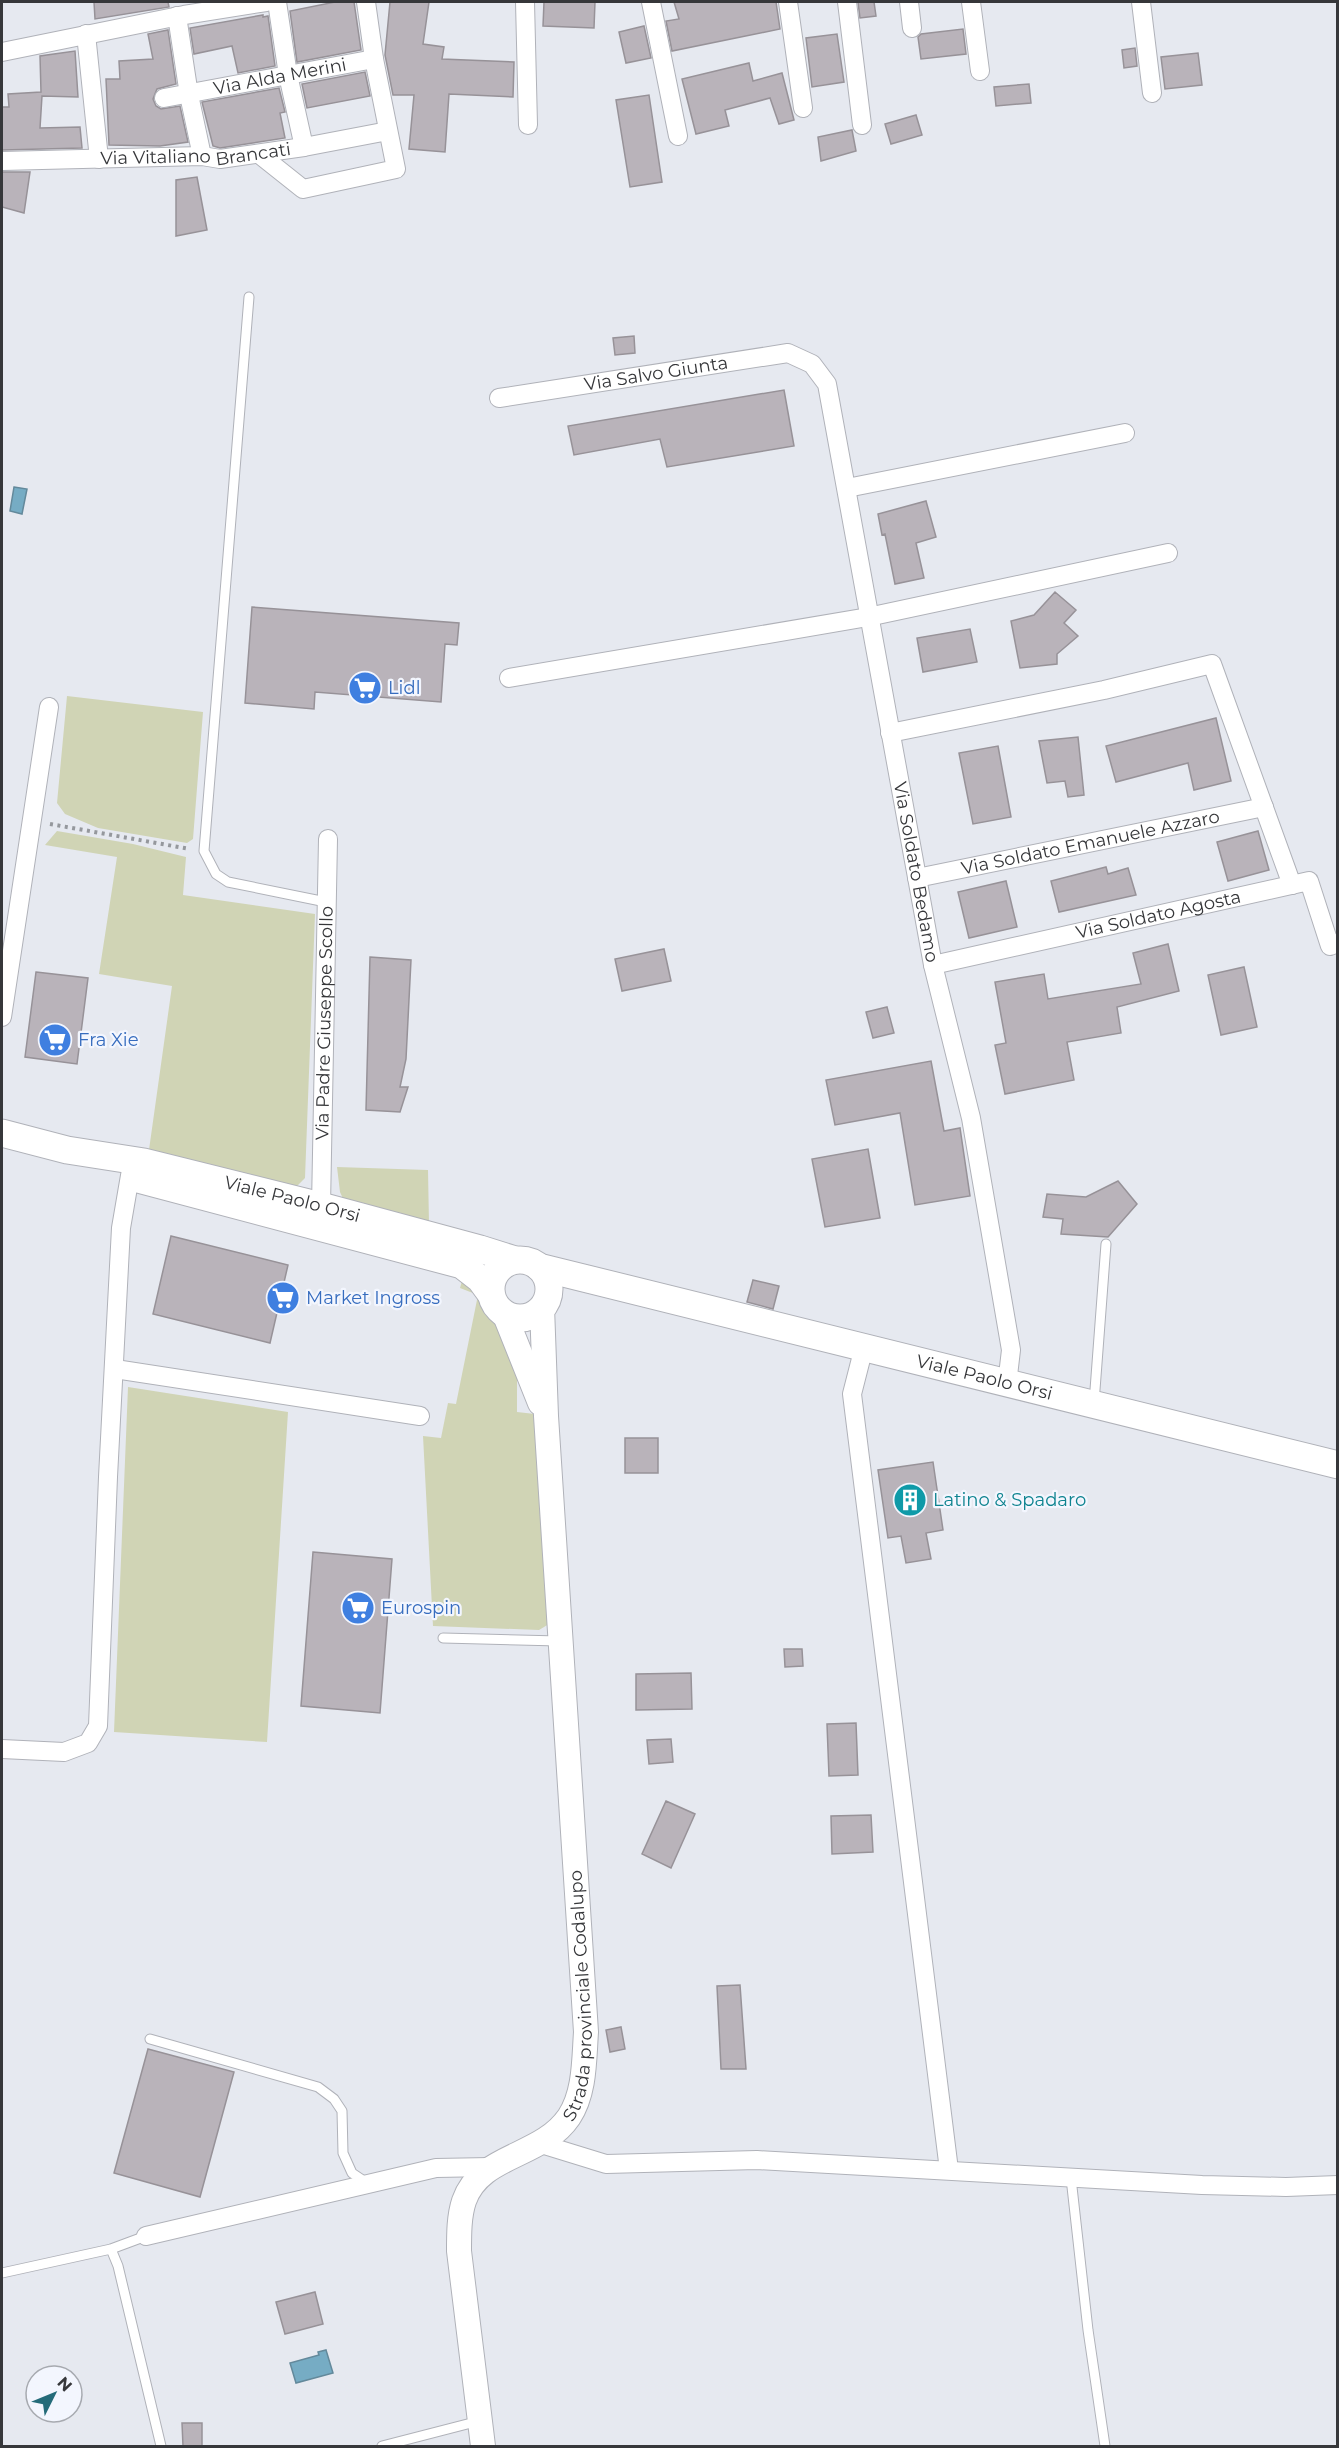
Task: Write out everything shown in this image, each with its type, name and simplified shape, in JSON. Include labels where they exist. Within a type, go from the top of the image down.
[{"type":"main road","name":"Viale Paolo Orsi","points":[[2,1133],[132,1168],[321,1206],[527,1264],[1338,1465]]},
{"type":"main road","name":"Viale Paolo Orsi","points":[[132,1168],[216,1201],[435,1257],[469,1268],[498,1303]]},
{"type":"main road","points":[[543,1305],[548,1284],[527,1264],[505,1264],[496,1272],[492,1282],[498,1303],[514,1317],[534,1314],[560,1294],[579,1290],[632,1289]]},
{"type":"street","points":[[2,52],[181,11],[264,2]]},
{"type":"street","points":[[277,2],[288,75],[304,147]]},
{"type":"street","points":[[259,154],[303,189],[396,169],[374,59],[366,2]]},
{"type":"street","points":[[525,2],[528,125]]},
{"type":"street","points":[[651,2],[678,136]]},
{"type":"street","points":[[788,2],[803,108]]},
{"type":"street","points":[[847,2],[862,125]]},
{"type":"street","points":[[909,2],[912,28]]},
{"type":"street","points":[[971,2],[980,71]]},
{"type":"street","points":[[1141,2],[1152,93]]},
{"type":"street","points":[[181,11],[189,95],[202,156]]},
{"type":"street","points":[[86,34],[99,159]]},
{"type":"street","name":"Via Alda Merini","points":[[164,98],[374,59]]},
{"type":"street","name":"Via Vitaliano Brancati","points":[[2,161],[202,156],[219,159],[304,147],[388,131]]},
{"type":"street","name":"Via Salvo Giunta","points":[[499,398],[788,353],[812,364]]},
{"type":"street","name":"Via Soldato Bedamo","points":[[812,364],[827,384],[933,965],[973,1130],[1011,1350],[1007,1384]]},
{"type":"street","points":[[847,488],[1125,434]]},
{"type":"street","points":[[509,678],[868,617],[1168,552]]},
{"type":"street","points":[[890,733],[1104,690],[1212,664],[1292,885],[1309,881],[1330,946],[1338,943]]},
{"type":"street","points":[[2,1017],[49,707]]},
{"type":"street","name":"Via Soldato Emanuele Azzaro","points":[[917,878],[1264,807]]},
{"type":"street","name":"Via Padre Giuseppe Scollo","points":[[321,1206],[328,839]]},
{"type":"street","name":"Via Soldato Agosta","points":[[933,965],[1292,885]]},
{"type":"street","points":[[2,1749],[64,1752],[88,1743],[98,1726],[121,1228],[132,1168]]},
{"type":"street","points":[[216,1201],[250,1201],[300,1215],[310,1214],[321,1206],[331,1219],[396,1238],[435,1257]]},
{"type":"street","points":[[498,1303],[546,1416]]},
{"type":"street","name":"Strada provinciale Codalupo","points":[[483,2446],[459,2251],[460,2226],[465,2200],[474,2182],[490,2167],[541,2144],[570,2116],[578,2097],[583,2073],[586,2032],[546,1416],[543,1305]]},
{"type":"street","points":[[864,1347],[852,1394],[949,2170]]},
{"type":"street","points":[[115,1369],[420,1416]]},
{"type":"street","points":[[541,2144],[606,2164],[758,2160],[1071,2178],[1286,2187],[1338,2185]]},
{"type":"street","points":[[146,2236],[436,2168],[490,2167]]},
{"type":"lane","points":[[249,297],[204,851],[216,874],[228,882],[326,902]]},
{"type":"lane","points":[[1094,1405],[1106,1244]]},
{"type":"lane","points":[[443,1638],[561,1641]]},
{"type":"lane","points":[[150,2039],[318,2087],[334,2099],[342,2111],[343,2152],[352,2173],[369,2184]]},
{"type":"lane","points":[[1071,2178],[1088,2330],[1105,2446]]},
{"type":"lane","points":[[2,2273],[111,2248],[146,2236]]},
{"type":"lane","points":[[111,2248],[118,2266],[161,2446]]},
{"type":"lane","points":[[382,2446],[479,2421]]},
{"type":"path","points":[[32,820],[204,851]]},
{"type":"green space","points":[[67,696],[203,712],[193,839],[187,843],[98,828],[65,814],[57,803]]},
{"type":"green space","points":[[57,831],[133,844],[186,857],[183,895],[315,914],[305,1178],[294,1189],[148,1157],[172,986],[99,974],[117,857],[45,845]]},
{"type":"green space","points":[[337,1167],[428,1170],[429,1224],[345,1203],[340,1192]]},
{"type":"green space","points":[[464,1274],[494,1315],[517,1377],[517,1412],[535,1414],[549,1624],[539,1630],[433,1626],[423,1436],[441,1438],[448,1403],[456,1404],[478,1295],[460,1288]]},
{"type":"green space","points":[[128,1387],[288,1412],[267,1742],[114,1732]]},
{"type":"water","points":[[14,487],[27,489],[22,514],[10,511]]},
{"type":"water","points":[[326,2350],[333,2373],[296,2383],[290,2363],[319,2355],[318,2352]]},
{"type":"building","points":[[94,2],[168,2],[169,7],[95,19]]},
{"type":"building","points":[[335,2],[354,2],[361,50],[297,62],[290,11]]},
{"type":"building","points":[[390,2],[429,2],[423,44],[444,47],[442,59],[514,62],[513,97],[449,94],[445,152],[409,149],[414,95],[393,95],[385,55]]},
{"type":"building","points":[[544,2],[595,2],[594,28],[543,26]]},
{"type":"building","points":[[674,2],[776,2],[780,29],[672,51],[666,21],[679,19]]},
{"type":"building","points":[[858,2],[874,2],[876,16],[860,18]]},
{"type":"building","points":[[263,15],[263,17],[268,16],[275,66],[238,73],[232,46],[194,54],[190,28]]},
{"type":"building","points":[[644,26],[651,58],[626,63],[619,32]]},
{"type":"building","points":[[963,29],[966,54],[921,59],[918,37],[921,34]]},
{"type":"building","points":[[168,30],[176,84],[157,89],[153,99],[156,106],[161,109],[180,106],[188,142],[160,146],[109,145],[106,79],[120,79],[119,61],[153,59],[148,34]]},
{"type":"building","points":[[837,34],[844,82],[812,87],[806,38]]},
{"type":"building","points":[[1135,48],[1137,66],[1124,68],[1122,50]]},
{"type":"building","points":[[75,51],[78,97],[42,96],[40,128],[80,127],[82,148],[2,150],[2,107],[9,107],[8,94],[41,92],[40,56]]},
{"type":"building","points":[[1198,53],[1202,85],[1165,89],[1161,57]]},
{"type":"building","points":[[749,63],[753,81],[782,73],[794,120],[779,124],[770,98],[725,110],[729,126],[696,134],[682,79]]},
{"type":"building","points":[[365,72],[370,96],[307,108],[302,84]]},
{"type":"building","points":[[1029,84],[1031,103],[996,106],[994,87]]},
{"type":"building","points":[[279,88],[285,112],[280,113],[285,138],[220,148],[213,146],[202,102]]},
{"type":"building","points":[[649,95],[662,182],[630,187],[616,100]]},
{"type":"building","points":[[916,115],[922,135],[891,144],[885,124]]},
{"type":"building","points":[[852,130],[856,151],[821,161],[818,137]]},
{"type":"building","points":[[2,172],[30,172],[24,213],[2,207]]},
{"type":"building","points":[[197,177],[207,230],[176,236],[176,180]]},
{"type":"building","points":[[634,336],[635,353],[615,355],[613,338]]},
{"type":"building","points":[[784,390],[794,446],[667,467],[660,439],[574,455],[568,426]]},
{"type":"building","points":[[926,501],[936,537],[916,543],[924,578],[895,584],[885,534],[882,535],[878,514]]},
{"type":"building","points":[[1055,592],[1076,610],[1064,623],[1078,636],[1057,654],[1057,664],[1020,668],[1011,621],[1034,615]]},
{"type":"building","points":[[252,607],[459,623],[457,645],[445,644],[441,702],[315,692],[314,709],[245,703]]},
{"type":"building","points":[[970,629],[977,662],[923,672],[917,638]]},
{"type":"building","points":[[1216,718],[1231,781],[1194,790],[1188,763],[1116,782],[1106,746]]},
{"type":"building","points":[[1078,737],[1084,795],[1068,797],[1065,781],[1047,783],[1039,741]]},
{"type":"building","points":[[998,746],[1011,817],[973,824],[959,753]]},
{"type":"building","points":[[1258,831],[1269,870],[1228,881],[1217,842]]},
{"type":"building","points":[[1106,867],[1108,874],[1128,868],[1136,895],[1059,912],[1051,881]]},
{"type":"building","points":[[1006,881],[1017,927],[969,938],[958,892]]},
{"type":"building","points":[[1168,944],[1179,991],[1117,1007],[1121,1033],[1067,1042],[1074,1080],[1005,1094],[995,1045],[1006,1043],[995,982],[1044,974],[1048,999],[1141,984],[1133,953]]},
{"type":"building","points":[[664,949],[671,981],[622,991],[615,959]]},
{"type":"building","points":[[370,957],[411,960],[406,1059],[400,1087],[408,1087],[400,1112],[366,1110]]},
{"type":"building","points":[[1244,967],[1257,1027],[1221,1035],[1208,975]]},
{"type":"building","points":[[36,972],[88,978],[77,1064],[25,1057]]},
{"type":"building","points":[[887,1007],[894,1033],[873,1038],[866,1012]]},
{"type":"building","points":[[931,1061],[944,1131],[960,1128],[970,1196],[915,1205],[900,1113],[835,1125],[826,1080]]},
{"type":"building","points":[[868,1149],[880,1218],[825,1227],[812,1159]]},
{"type":"building","points":[[1118,1181],[1137,1204],[1108,1237],[1061,1234],[1063,1219],[1043,1217],[1047,1194],[1086,1197]]},
{"type":"building","points":[[171,1236],[288,1265],[270,1343],[153,1314]]},
{"type":"building","points":[[753,1280],[779,1286],[773,1309],[747,1302]]},
{"type":"building","points":[[625,1438],[658,1438],[658,1473],[625,1473]]},
{"type":"building","name":"Latino & Spadaro","points":[[933,1462],[943,1530],[926,1533],[931,1559],[906,1563],[901,1536],[888,1538],[878,1470]]},
{"type":"building","points":[[313,1552],[392,1559],[380,1713],[301,1706]]},
{"type":"building","points":[[784,1649],[802,1649],[803,1666],[785,1667]]},
{"type":"building","points":[[691,1673],[692,1709],[636,1710],[636,1674]]},
{"type":"building","points":[[856,1723],[858,1775],[829,1776],[827,1724]]},
{"type":"building","points":[[671,1739],[673,1762],[649,1764],[647,1740]]},
{"type":"building","points":[[666,1801],[695,1814],[671,1868],[642,1854]]},
{"type":"building","points":[[871,1815],[873,1852],[832,1854],[831,1816]]},
{"type":"building","points":[[740,1985],[746,2069],[721,2069],[717,1986]]},
{"type":"building","points":[[621,2027],[625,2049],[610,2052],[606,2030]]},
{"type":"building","points":[[148,2049],[234,2072],[200,2197],[114,2173]]},
{"type":"building","points":[[315,2292],[323,2324],[285,2334],[276,2302]]},
{"type":"building","points":[[182,2423],[202,2423],[202,2446],[183,2446]]},
{"type":"place","name":"Lidl","points":[[365,688]]},
{"type":"place","name":"Fra Xie","points":[[55,1040]]},
{"type":"place","name":"Market Ingross","points":[[283,1298]]},
{"type":"place","name":"Latino & Spadaro","points":[[910,1500]]},
{"type":"place","name":"Eurospin","points":[[358,1608]]}]
